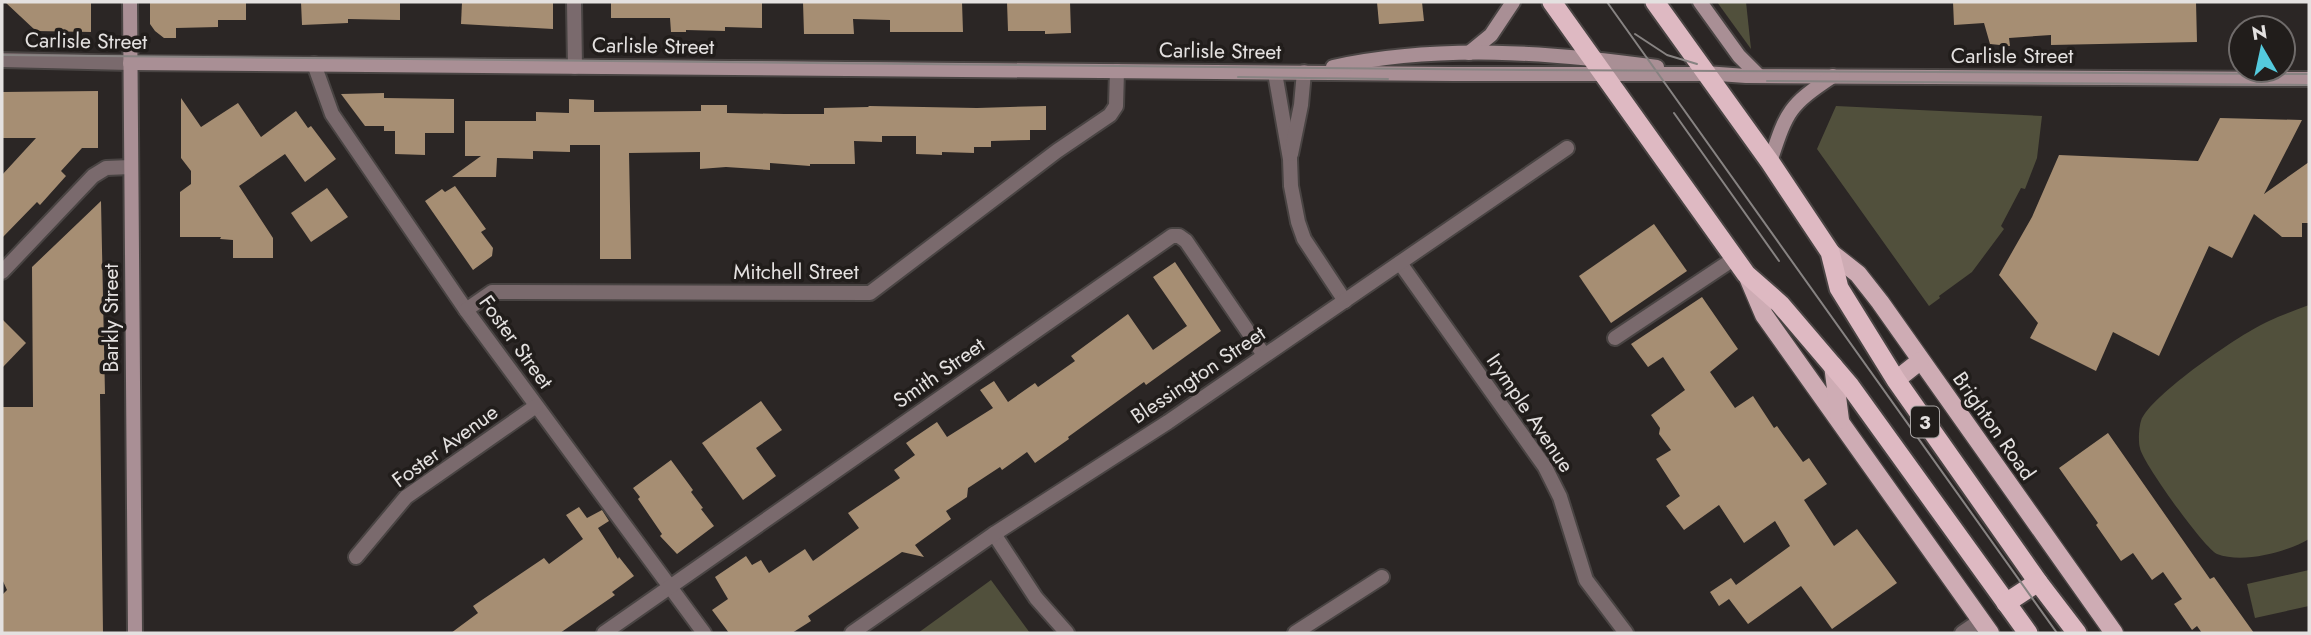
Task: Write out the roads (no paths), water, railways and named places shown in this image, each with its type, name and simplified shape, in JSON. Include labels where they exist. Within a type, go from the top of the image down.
[{"type":"highway","name":"3","points":[[1552,2],[1740,266],[1780,304],[1833,365],[1883,429],[2028,633]]},
{"type":"highway","name":"3","points":[[1655,2],[1709,74]]},
{"type":"highway","name":"Brighton Road","points":[[1709,74],[1830,252],[1839,288],[1896,380],[2077,633]]},
{"type":"highway","points":[[2006,603],[2038,582]]},
{"type":"main road","name":"Barkly Street","points":[[130,2],[135,633]]},
{"type":"main road","points":[[1469,53],[1491,35],[1513,2]]},
{"type":"main road","points":[[1700,2],[1739,56],[1758,75]]},
{"type":"main road","name":"Carlisle Street","points":[[1304,72],[1388,56],[1469,53],[1548,54],[1597,66]]},
{"type":"main road","name":"Carlisle Street","points":[[130,63],[1275,73],[1597,66],[1758,75],[2309,79]]},
{"type":"main road","points":[[1770,162],[1790,109],[1833,76]]},
{"type":"main road","name":"Brighton Road","points":[[1830,252],[1858,274],[2114,633]]},
{"type":"main road","points":[[1740,266],[1764,315],[1986,627],[2006,603]]},
{"type":"main road","points":[[1896,380],[1920,361]]},
{"type":"main road","points":[[1833,365],[1840,423]]},
{"type":"street","points":[[574,2],[575,67]]},
{"type":"street","name":"Carlisle Street","points":[[2,60],[130,63]]},
{"type":"street","name":"Foster Street","points":[[314,64],[332,114],[466,310],[704,633]]},
{"type":"street","name":"Mitchell Street","points":[[466,310],[492,292],[870,293],[1057,151],[1110,115],[1116,106],[1117,71]]},
{"type":"street","points":[[1290,159],[1301,105],[1304,72]]},
{"type":"street","points":[[1275,73],[1290,159],[1295,208],[1304,239],[1345,300]]},
{"type":"street","name":"Blessington Street","points":[[852,633],[994,534],[1168,422],[1567,148]]},
{"type":"street","points":[[2,272],[93,176],[106,168],[131,167]]},
{"type":"street","name":"Smith Street","points":[[604,633],[1172,236],[1179,236],[1186,241],[1264,355]]},
{"type":"street","name":"Irymple Avenue","points":[[1399,263],[1545,467],[1560,497],[1586,580],[1626,633]]},
{"type":"street","points":[[1615,338],[1740,266]]},
{"type":"street","name":"Foster Avenue","points":[[356,557],[406,497],[536,405]]},
{"type":"street","points":[[994,534],[1036,598],[1067,633]]},
{"type":"street","points":[[1295,633],[1382,577]]},
{"type":"street","points":[[1962,633],[1986,627]]},
{"type":"tram line","points":[[1607,2],[2057,633]]},
{"type":"tram line","points":[[1635,34],[1667,55],[1697,64]]},
{"type":"tram line","points":[[2,55],[1526,70],[2309,74]]},
{"type":"tram line","points":[[1238,77],[1388,79]]},
{"type":"tram line","points":[[1767,81],[2309,85]]},
{"type":"tram line","points":[[1674,113],[1779,261]]}]
